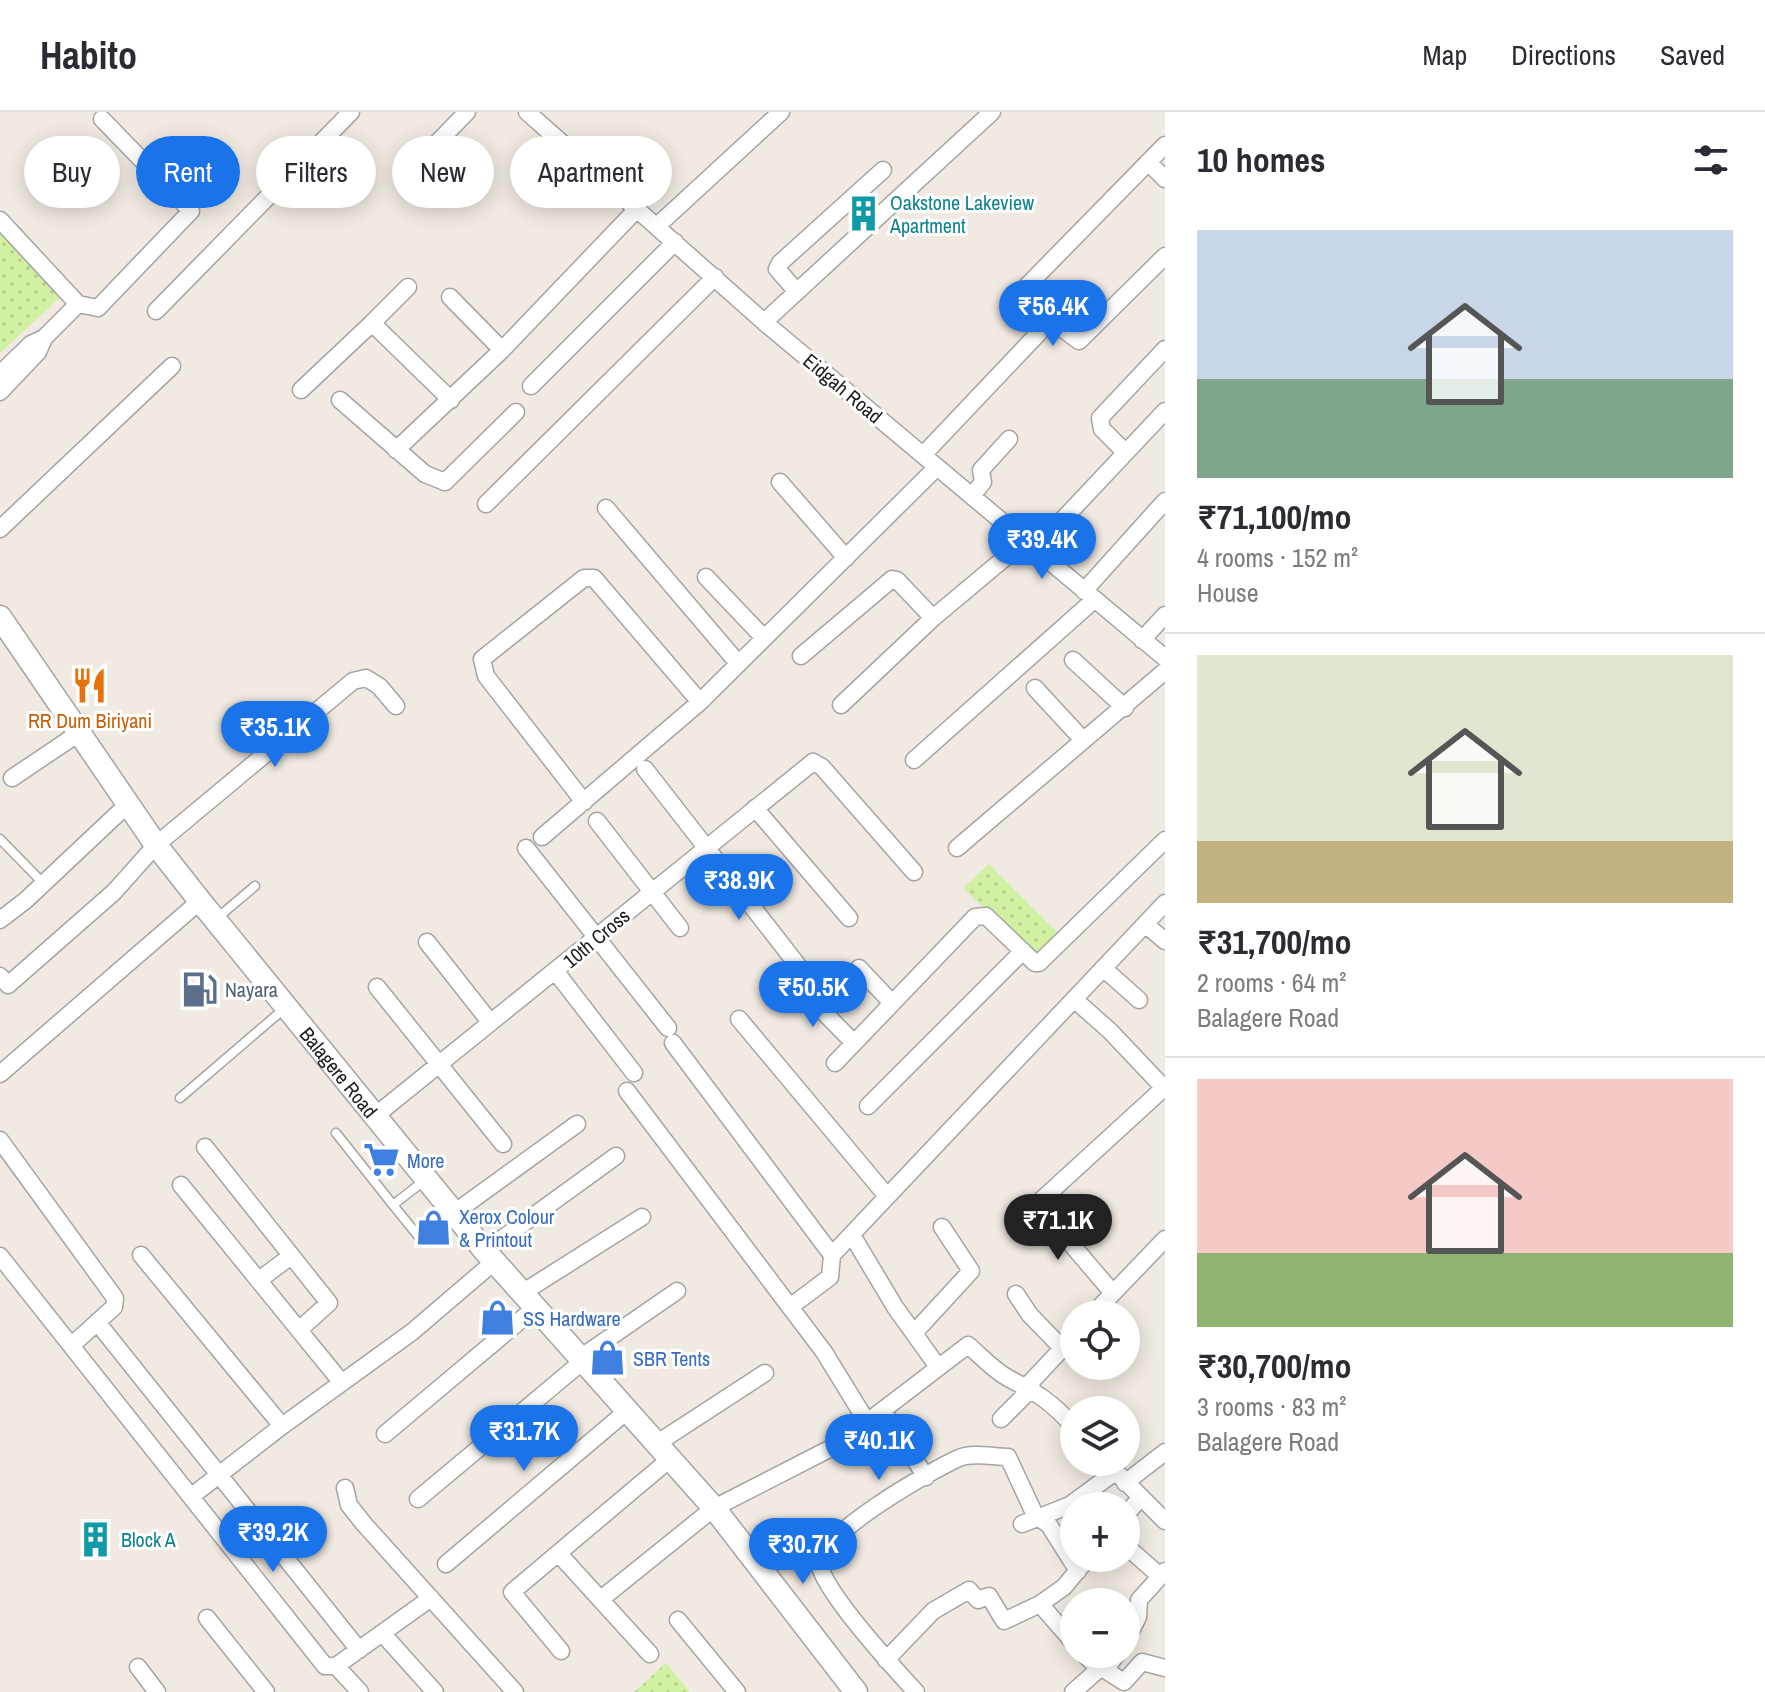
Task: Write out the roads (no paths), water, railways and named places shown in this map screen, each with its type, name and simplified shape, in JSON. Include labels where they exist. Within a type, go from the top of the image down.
[{"type":"street","points":[[156,311],[351,112]]},
{"type":"street","points":[[444,136],[467,112]]},
{"type":"street","points":[[657,226],[781,112]]},
{"type":"street","points":[[764,322],[992,112]]},
{"type":"street","name":"Eidgah Road","points":[[535,114],[764,322],[1165,658]]},
{"type":"street","points":[[0,220],[78,304],[98,308],[190,214],[102,119]]},
{"type":"street","points":[[1165,145],[1020,293],[1079,341],[1165,256]]},
{"type":"street","points":[[1148,162],[1165,179]]},
{"type":"street","points":[[797,292],[777,269],[780,263],[883,170]]},
{"type":"street","points":[[396,450],[502,350],[637,209]]},
{"type":"street","points":[[531,386],[675,242]]},
{"type":"street","points":[[486,504],[715,277]]},
{"type":"street","points":[[301,390],[408,287]]},
{"type":"street","points":[[450,297],[502,350]]},
{"type":"street","points":[[0,374],[31,344],[44,338],[78,304]]},
{"type":"street","points":[[923,455],[1051,320]]},
{"type":"street","points":[[372,323],[451,400]]},
{"type":"street","points":[[0,392],[38,352],[44,338]]},
{"type":"street","points":[[1124,451],[1102,429],[1100,418],[1165,349]]},
{"type":"street","points":[[0,529],[172,366]]},
{"type":"street","points":[[340,400],[425,474],[445,482],[516,412]]},
{"type":"street","points":[[841,705],[933,618],[1030,545],[1165,411]]},
{"type":"street","points":[[972,496],[983,482],[981,470],[1009,439]]},
{"type":"street","points":[[542,837],[700,702],[937,467]]},
{"type":"street","points":[[780,482],[846,558]]},
{"type":"street","points":[[914,760],[1089,595],[1165,501]]},
{"type":"street","points":[[606,508],[737,662]]},
{"type":"street","points":[[706,577],[763,637]]},
{"type":"street","points":[[584,802],[486,676],[482,659],[584,578],[594,578],[700,702]]},
{"type":"street","points":[[801,656],[892,579],[897,580],[933,618]]},
{"type":"street","points":[[1142,640],[1165,615]]},
{"type":"street","name":"Balagere Road","points":[[0,617],[156,845],[200,901],[490,1256],[714,1508],[856,1692]]},
{"type":"street","points":[[1073,660],[1125,708]]},
{"type":"street","points":[[957,848],[1165,671]]},
{"type":"street","points":[[3,984],[114,892],[156,845],[353,681],[366,678],[379,686],[396,706]]},
{"type":"street","points":[[1035,688],[1083,740]]},
{"type":"street","points":[[12,778],[79,733]]},
{"type":"street","name":"10th Cross","points":[[375,1116],[813,762],[822,767],[914,872]]},
{"type":"street","points":[[645,769],[707,847],[802,980],[854,1043]]},
{"type":"street","points":[[0,920],[44,884],[128,804]]},
{"type":"street","points":[[755,808],[849,918]]},
{"type":"street","points":[[597,821],[680,928]]},
{"type":"street","points":[[835,1063],[980,914],[1035,963],[1050,954],[1165,840]]},
{"type":"street","points":[[526,848],[670,1035],[832,1255]]},
{"type":"street","points":[[0,1074],[200,901]]},
{"type":"street","points":[[790,1307],[830,1277],[832,1255],[1165,903]]},
{"type":"street","points":[[1145,924],[1165,941]]},
{"type":"street","points":[[427,942],[490,1022]]},
{"type":"street","points":[[868,1106],[1023,951]]},
{"type":"street","points":[[859,968],[892,1003]]},
{"type":"street","points":[[1103,968],[1139,1000]]},
{"type":"street","points":[[556,972],[634,1073]]},
{"type":"street","points":[[377,987],[503,1144]]},
{"type":"street","points":[[1075,1000],[1110,1031],[1162,1095],[1037,1204],[1112,1292]]},
{"type":"street","points":[[739,1019],[886,1195]]},
{"type":"street","points":[[627,1091],[824,1352],[867,1422]]},
{"type":"street","points":[[454,1213],[577,1124]]},
{"type":"street","points":[[0,1140],[115,1298],[114,1307],[72,1345]]},
{"type":"street","points":[[205,1147],[329,1303],[299,1330]]},
{"type":"street","points":[[193,1495],[412,1332],[490,1256],[616,1156]]},
{"type":"street","points":[[181,1185],[342,1383]]},
{"type":"street","points":[[385,1434],[528,1300],[642,1217]]},
{"type":"street","points":[[914,1333],[971,1271],[942,1227]]},
{"type":"street","points":[[852,1235],[938,1367]]},
{"type":"street","points":[[1105,1300],[1165,1239]]},
{"type":"street","points":[[141,1255],[282,1426]]},
{"type":"street","points":[[0,1256],[193,1495],[325,1666],[336,1666],[431,1598]]},
{"type":"street","points":[[259,1280],[291,1256]]},
{"type":"street","points":[[418,1499],[581,1360],[677,1291]]},
{"type":"street","points":[[1016,1294],[1060,1345]]},
{"type":"street","points":[[97,1322],[359,1650]]},
{"type":"street","points":[[601,1599],[714,1508],[837,1445],[968,1345],[1006,1377],[1030,1387],[1060,1412]]},
{"type":"street","points":[[1001,1419],[1060,1352]]},
{"type":"street","points":[[561,1651],[512,1592],[559,1554],[663,1452],[765,1373]]},
{"type":"street","points":[[446,1564],[627,1411]]},
{"type":"street","points":[[883,1411],[926,1477]]},
{"type":"street","points":[[1140,1462],[1165,1452]]},
{"type":"street","points":[[916,1692],[886,1660],[833,1591],[819,1565],[821,1554],[843,1528],[962,1457],[1008,1457],[1030,1521]]},
{"type":"street","points":[[1030,1521],[1070,1505],[1110,1476]]},
{"type":"street","points":[[1119,1476],[1133,1492]]},
{"type":"street","points":[[345,1488],[349,1505],[364,1524],[515,1692]]},
{"type":"street","points":[[1140,1500],[1165,1521]]},
{"type":"street","points":[[1030,1521],[1049,1525],[1060,1538]]},
{"type":"street","points":[[559,1554],[650,1654]]},
{"type":"street","points":[[1140,1556],[1163,1573],[1140,1599]]},
{"type":"street","points":[[886,1660],[933,1611],[969,1590],[978,1600],[989,1596],[1004,1621],[1040,1604],[1064,1587],[1076,1572]]},
{"type":"street","points":[[1040,1604],[1060,1627]]},
{"type":"street","points":[[207,1618],[266,1692]]},
{"type":"street","points":[[678,1620],[737,1692]]},
{"type":"street","points":[[382,1633],[435,1692]]},
{"type":"street","points":[[1073,1692],[1102,1669],[1124,1682],[1142,1662],[1165,1668]]},
{"type":"street","points":[[336,1666],[360,1692]]},
{"type":"street","points":[[138,1667],[157,1692]]},
{"type":"lane","points":[[0,839],[44,884]]},
{"type":"lane","points":[[215,919],[255,886]]},
{"type":"lane","points":[[180,1098],[286,1008]]},
{"type":"lane","points":[[336,1133],[423,1242]]},
{"type":"lane","points":[[393,1205],[426,1179]]},
{"type":"place","name":"Oakstone Lakeview Apartment","points":[[864,213]]},
{"type":"place","name":"RR Dum Biriyani","points":[[90,685]]},
{"type":"place","name":"Nayara","points":[[199,989]]},
{"type":"place","name":"More","points":[[381,1160]]},
{"type":"place","name":"Xerox Colour & Printout","points":[[433,1227]]},
{"type":"place","name":"SS Hardware","points":[[497,1318]]},
{"type":"place","name":"SBR Tents","points":[[607,1358]]},
{"type":"place","name":"Block A","points":[[95,1539]]}]
